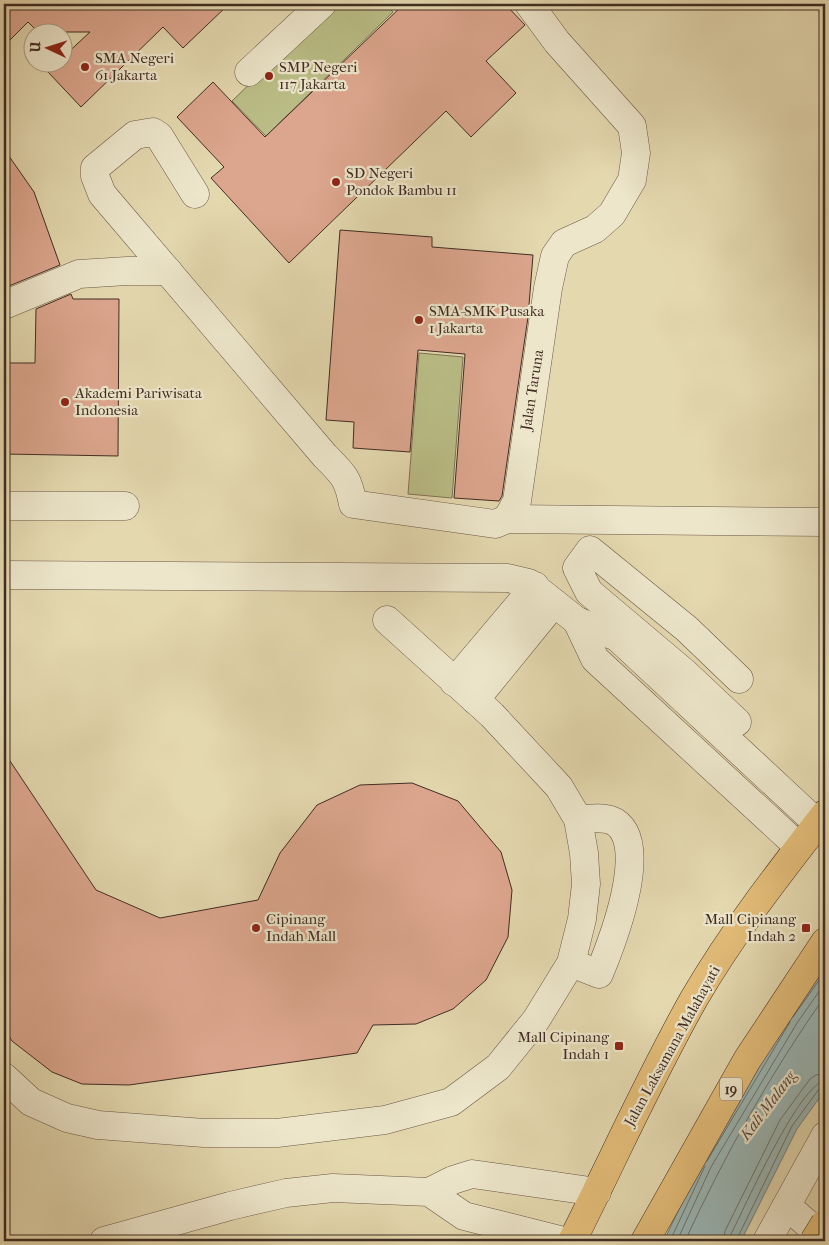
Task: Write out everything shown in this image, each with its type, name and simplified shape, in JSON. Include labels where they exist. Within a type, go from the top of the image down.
[{"type":"main road","name":"Jalan Laksamana Malahayati","points":[[572,1241],[646,1088],[696,996],[750,912],[823,816]]},
{"type":"main road","name":"19","points":[[646,1241],[747,1060],[825,942]]},
{"type":"main road","points":[[814,1241],[825,1223]]},
{"type":"street","points":[[249,72],[322,4]]},
{"type":"street","name":"Jalan Taruna","points":[[507,519],[516,501],[548,288],[555,256],[564,243],[595,229],[612,214],[632,180],[636,153],[632,126],[557,42],[529,4]]},
{"type":"street","points":[[196,194],[158,136],[153,132],[135,135],[95,168],[95,176],[102,194],[325,456],[341,472],[349,483],[353,504],[477,524],[495,524],[507,519],[825,522]]},
{"type":"street","points":[[4,305],[79,274],[168,271]]},
{"type":"street","points":[[4,506],[125,506]]},
{"type":"street","points":[[739,679],[687,629],[590,550],[577,568],[590,592],[685,673],[823,816]]},
{"type":"street","points":[[4,575],[508,578],[545,595],[577,621],[617,637],[823,816]]},
{"type":"street","points":[[454,682],[545,595]]},
{"type":"street","points":[[475,700],[545,595]]},
{"type":"street","points":[[4,1077],[31,1102],[67,1118],[98,1125],[204,1133],[277,1133],[385,1120],[451,1102],[498,1067],[536,1020],[571,963],[582,919],[586,884],[584,853],[578,819],[559,787],[492,715],[388,620]]},
{"type":"street","points":[[577,621],[595,659],[798,847]]},
{"type":"street","points":[[571,963],[599,974],[616,932],[626,888],[630,856],[624,832],[616,823],[604,818],[578,819]]},
{"type":"street","points":[[767,1241],[825,1136]]},
{"type":"street","points":[[104,1241],[230,1206],[286,1194],[333,1188],[429,1192],[453,1180],[472,1174],[596,1192]]},
{"type":"street","points":[[429,1192],[464,1216],[564,1241]]},
{"type":"street","points":[[787,1206],[825,1239]]},
{"type":"green space","points":[[332,4],[385,4],[393,12],[266,136],[232,101]]},
{"type":"green space","points":[[419,353],[463,357],[452,498],[408,494]]},
{"type":"water","name":"Kali Malang","points":[[825,964],[825,1090],[797,1129],[741,1241],[664,1241],[701,1162],[787,1017]]},
{"type":"building","points":[[4,4],[229,4],[183,48],[163,27],[81,107],[48,72],[72,72],[72,49],[90,32],[72,32],[72,22],[22,22],[22,28],[4,46]]},
{"type":"building","points":[[404,4],[505,4],[525,25],[486,61],[516,93],[471,137],[446,111],[289,263],[211,178],[224,167],[177,117],[213,82],[265,137]]},
{"type":"building","points":[[4,149],[34,192],[60,265],[4,288]]},
{"type":"building","name":"SMA-SMK Pusaka 1 Jakarta","points":[[340,230],[432,237],[432,247],[533,255],[528,317],[502,496],[499,501],[454,498],[465,354],[418,350],[410,452],[353,448],[354,422],[326,420]]},
{"type":"building","name":"Akademi Pariwisata Indonesia","points":[[71,294],[73,299],[119,299],[118,456],[4,454],[4,363],[35,363],[36,309]]},
{"type":"building","name":"Cipinang Indah Mall","points":[[4,752],[96,890],[160,918],[258,900],[280,853],[317,805],[360,785],[412,783],[458,801],[501,852],[512,890],[508,937],[486,980],[453,1009],[416,1024],[373,1025],[357,1053],[129,1085],[82,1084],[52,1072],[12,1041],[4,1028]]},
{"type":"place","name":"SMA Negeri 61 Jakarta","points":[[85,67]]},
{"type":"place","name":"SMP Negeri 117 Jakarta","points":[[269,76]]},
{"type":"place","name":"SD Negeri Pondok Bambu 11","points":[[336,182]]},
{"type":"place","name":"SMA-SMK Pusaka 1 Jakarta","points":[[419,320]]},
{"type":"place","name":"Akademi Pariwisata Indonesia","points":[[65,402]]},
{"type":"place","name":"Cipinang Indah Mall","points":[[256,928]]},
{"type":"place","name":"Mall Cipinang Indah 2","points":[[806,928]]},
{"type":"place","name":"Mall Cipinang Indah 1","points":[[619,1046]]}]
